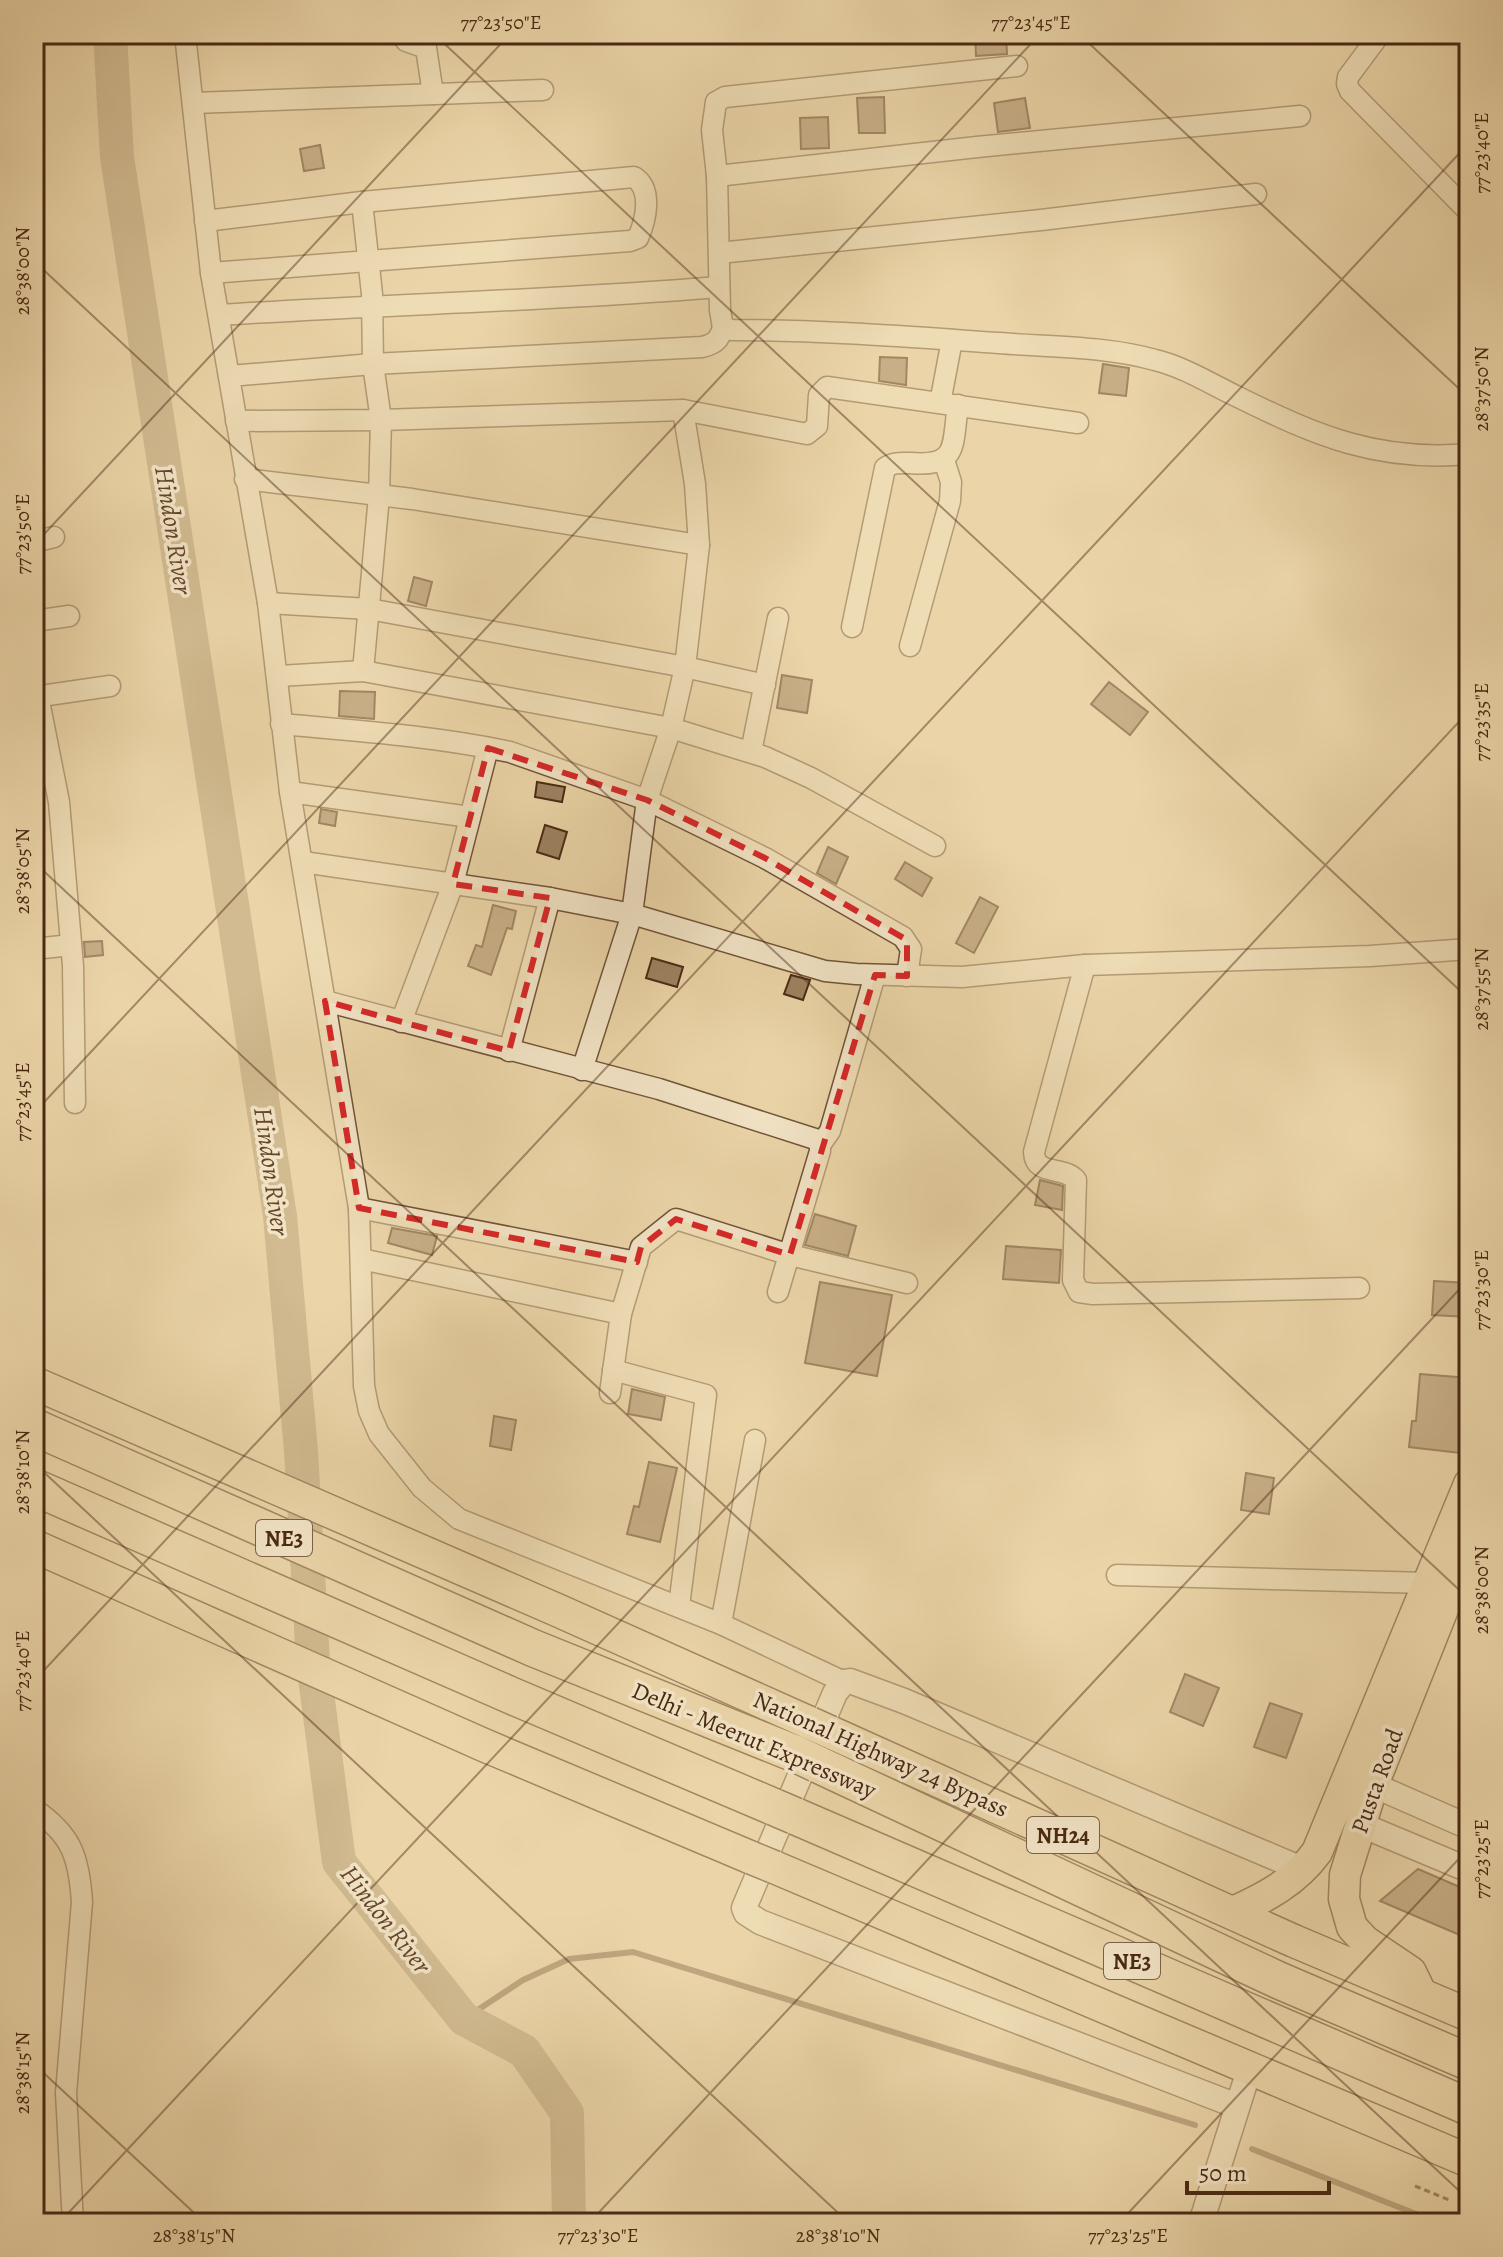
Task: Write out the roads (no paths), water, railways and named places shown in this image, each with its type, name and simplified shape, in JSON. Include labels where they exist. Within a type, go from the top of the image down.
[{"type":"highway","name":"National Highway 24 Bypass","points":[[34,1383],[686,1668],[813,1743],[1233,1912],[1469,2015]]},
{"type":"highway","name":"Delhi - Meerut Expressway","points":[[34,1427],[533,1648],[813,1743],[1278,1980],[1469,2062]]},
{"type":"highway","name":"NE3","points":[[34,1487],[1469,2107]]},
{"type":"highway","points":[[34,1546],[486,1746],[1469,2161]]},
{"type":"main road","name":"Pusta Road","points":[[1233,1912],[1271,1895],[1304,1870],[1317,1852],[1450,1588],[1469,1484]]},
{"type":"main road","name":"Pusta Road","points":[[1422,1995],[1411,1972],[1365,1941],[1352,1927],[1346,1915],[1345,1875],[1373,1785],[1469,1544]]},
{"type":"street","points":[[185,34],[211,273],[268,603],[279,676],[281,724],[290,792],[359,1208],[364,1386],[369,1411],[379,1434],[422,1488],[459,1519],[679,1606],[844,1682],[856,1682],[904,1701],[1304,1870]]},
{"type":"street","points":[[402,34],[406,41],[426,48],[433,94]]},
{"type":"street","points":[[1380,34],[1348,77],[1350,91],[1469,212]]},
{"type":"street","points":[[229,376],[373,364],[713,345],[723,328],[717,176],[712,130],[716,102],[725,97],[1017,66]]},
{"type":"street","points":[[193,103],[543,90]]},
{"type":"street","points":[[717,176],[1300,116]]},
{"type":"street","points":[[205,221],[362,202],[634,177],[642,182],[647,191],[643,227],[638,238],[630,241],[211,273]]},
{"type":"street","points":[[719,253],[1256,194]]},
{"type":"street","points":[[362,202],[369,260],[373,364],[381,420],[379,496],[363,671]]},
{"type":"street","points":[[219,315],[719,287]]},
{"type":"street","points":[[723,328],[833,331],[1103,350],[1156,360],[1180,369],[1293,424],[1340,443],[1391,454],[1469,454]]},
{"type":"street","points":[[852,627],[885,468],[893,463],[932,465],[949,454],[953,441],[949,404],[952,340]]},
{"type":"street","points":[[236,421],[381,420],[683,410],[807,434],[817,426],[819,395],[827,387],[1078,423]]},
{"type":"street","points":[[582,1070],[632,914],[647,800],[671,728],[685,667],[699,545],[695,484],[683,410]]},
{"type":"street","points":[[910,646],[950,501],[951,482],[944,460]]},
{"type":"street","points":[[245,479],[379,496],[699,545]]},
{"type":"street","points":[[34,542],[54,537]]},
{"type":"street","points":[[268,603],[369,609],[685,667],[765,685]]},
{"type":"street","points":[[34,621],[69,616]]},
{"type":"street","points":[[751,752],[778,618]]},
{"type":"street","points":[[279,676],[363,671],[671,728],[751,752],[811,778],[935,846]]},
{"type":"street","points":[[75,1103],[71,945],[59,802],[42,760],[36,697],[110,686]]},
{"type":"street","points":[[281,724],[434,737],[510,752],[647,800],[765,858],[903,937],[911,949],[907,976]]},
{"type":"street","points":[[401,1022],[453,884],[488,748]]},
{"type":"street","points":[[290,792],[470,817]]},
{"type":"street","points":[[303,862],[550,898],[632,914],[825,971],[875,975],[962,977],[1085,965],[1370,956],[1469,949]]},
{"type":"street","points":[[509,1051],[550,898]]},
{"type":"street","points":[[34,949],[71,945]]},
{"type":"street","points":[[1085,965],[1034,1152],[1038,1167],[1067,1172],[1076,1180],[1073,1280],[1079,1292],[1359,1288]]},
{"type":"street","points":[[778,1292],[820,1145],[830,1131],[875,975]]},
{"type":"street","points":[[325,1001],[659,1089],[809,1136],[820,1145]]},
{"type":"street","points":[[359,1208],[637,1262]]},
{"type":"street","points":[[610,1393],[621,1314],[641,1247],[676,1219],[790,1255],[907,1283]]},
{"type":"street","points":[[361,1259],[621,1314]]},
{"type":"street","points":[[613,1370],[706,1395],[679,1606]]},
{"type":"street","points":[[721,1624],[755,1440]]},
{"type":"street","points":[[1117,1575],[1450,1588]]},
{"type":"street","points":[[844,1682],[832,1700],[745,1906],[746,1913],[760,1922],[1237,2106]]},
{"type":"street","points":[[1373,1785],[1469,1827]]},
{"type":"street","points":[[34,1809],[67,1838],[81,1876],[82,1902],[66,2093],[73,2223]]},
{"type":"street","points":[[1359,1824],[1469,1870]]},
{"type":"street","points":[[1201,2223],[1250,2067]]},
{"type":"waterway","name":"Hindon River","points":[[110,34],[117,157],[280,1216],[301,1451],[313,1662],[339,1862],[464,2019],[524,2051],[567,2113],[569,2223]]},
{"type":"waterway","points":[[464,2019],[523,1980],[569,1959],[633,1952],[1195,2125]]},
{"type":"waterway","points":[[1252,2149],[1439,2223]]}]
